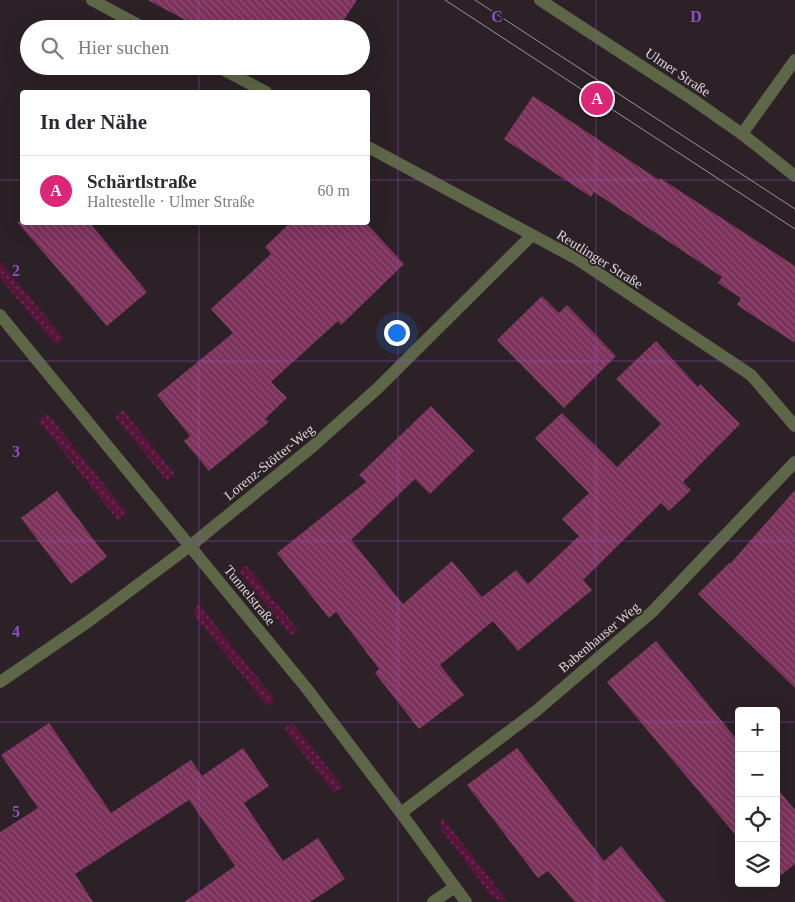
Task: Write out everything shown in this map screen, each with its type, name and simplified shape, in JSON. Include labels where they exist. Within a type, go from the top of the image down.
[{"type":"street","points":[[92,0],[129,20]]},
{"type":"street","name":"Ulmer Straße","points":[[540,0],[674,86],[742,134],[795,176]]},
{"type":"street","points":[[742,134],[795,60]]},
{"type":"street","points":[[233,75],[262,90]]},
{"type":"street","name":"Reutlinger Straße","points":[[370,148],[577,259],[751,375],[795,426]]},
{"type":"street","name":"Lorenz-Stötter-Weg","points":[[0,682],[89,621],[190,546],[296,460],[385,381],[532,234]]},
{"type":"street","name":"Tunnelstraße","points":[[0,315],[308,690],[401,812],[466,902]]},
{"type":"street","name":"Babenhauser Weg","points":[[401,812],[536,711],[652,612],[795,462]]},
{"type":"street","points":[[433,902],[455,886]]},
{"type":"shaded area","points":[[0,261],[64,339],[56,345],[0,278]]},
{"type":"shaded area","points":[[123,410],[175,474],[167,481],[115,417]]},
{"type":"shaded area","points":[[47,413],[127,513],[118,521],[38,420]]},
{"type":"shaded area","points":[[247,566],[298,630],[291,636],[239,571],[242,567]]},
{"type":"shaded area","points":[[198,603],[275,700],[267,706],[194,615]]},
{"type":"shaded area","points":[[293,723],[343,787],[334,793],[284,729]]},
{"type":"shaded area","points":[[442,817],[507,900],[500,901],[492,897],[442,831],[440,824]]},
{"type":"building","points":[[148,0],[357,0],[344,20],[185,20]]},
{"type":"building","points":[[533,96],[659,180],[660,178],[795,266],[795,343],[737,305],[741,298],[718,283],[722,277],[594,192],[591,197],[504,139]]},
{"type":"building","points":[[17,222],[20,222],[20,225],[91,225],[147,292],[107,326]]},
{"type":"building","points":[[288,225],[368,225],[404,264],[341,325],[338,321],[271,382],[287,398],[265,419],[269,422],[209,471],[184,441],[190,436],[157,395],[233,333],[211,309],[271,254],[265,247]]},
{"type":"building","points":[[542,296],[559,313],[567,305],[616,356],[564,408],[497,340]]},
{"type":"building","points":[[656,341],[698,387],[700,384],[740,424],[683,482],[691,490],[669,511],[661,503],[583,580],[592,590],[518,651],[493,621],[440,665],[464,695],[419,729],[375,673],[379,669],[336,612],[329,618],[277,553],[366,482],[359,475],[431,406],[474,451],[430,494],[415,479],[351,540],[403,604],[452,561],[482,597],[516,570],[528,584],[579,536],[562,519],[589,493],[535,438],[562,413],[617,467],[661,424],[616,379]]},
{"type":"building","points":[[795,490],[795,688],[698,594],[730,564]]},
{"type":"building","points":[[57,491],[107,557],[71,584],[21,518]]},
{"type":"building","points":[[656,641],[735,737],[735,834],[607,682]]},
{"type":"building","points":[[49,723],[111,813],[191,760],[202,776],[243,748],[269,786],[244,803],[283,861],[318,838],[345,879],[310,902],[184,902],[235,866],[189,800],[75,874],[93,902],[0,902],[0,832],[38,808],[1,755]]},
{"type":"building","points":[[517,748],[604,861],[621,846],[666,902],[575,902],[548,871],[538,878],[467,785]]},
{"type":"building","points":[[780,792],[795,810],[795,864],[780,876]]},
{"type":"tram line","points":[[445,0],[795,229]]},
{"type":"tram line","points":[[475,0],[795,209]]},
{"type":"place","name":"Schärtlstraße","points":[[597,99]]}]
